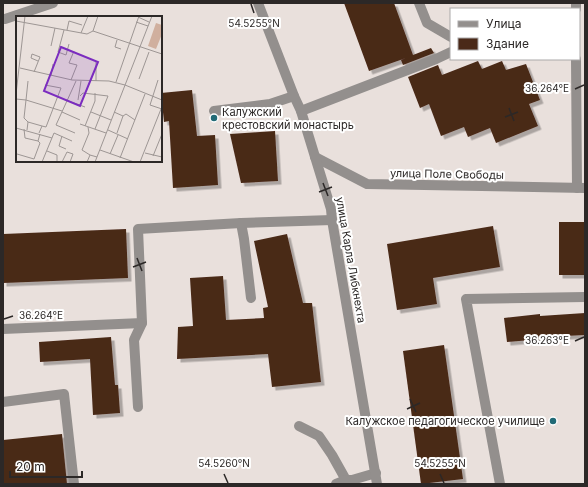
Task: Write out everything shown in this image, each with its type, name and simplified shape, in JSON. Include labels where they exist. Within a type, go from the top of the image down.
[{"type":"street","points":[[5,19],[52,3]]},
{"type":"street","name":"улица Карла Либкнехта","points":[[258,3],[301,111],[331,209],[377,484]]},
{"type":"street","points":[[419,3],[426,22],[450,36]]},
{"type":"street","points":[[301,111],[430,62],[450,52]]},
{"type":"street","points":[[576,60],[581,188]]},
{"type":"street","points":[[214,111],[270,104],[294,96]]},
{"type":"street","name":"улица Поле Свободы","points":[[316,157],[367,184],[581,188]]},
{"type":"street","points":[[138,407],[134,340],[142,322],[138,229],[241,223],[332,220]]},
{"type":"street","points":[[241,223],[251,298]]},
{"type":"street","points":[[500,484],[466,299],[585,297]]},
{"type":"street","points":[[3,330],[142,322]]},
{"type":"street","points":[[3,402],[64,394],[74,484]]},
{"type":"street","points":[[299,426],[319,436],[332,455],[341,482],[376,473]]},
{"type":"building","points":[[344,3],[394,3],[413,55],[431,48],[434,53],[403,65],[401,60],[406,58],[369,71]]},
{"type":"building","points":[[478,61],[482,69],[502,61],[506,70],[526,64],[540,100],[529,104],[538,126],[496,143],[490,128],[468,137],[464,127],[441,136],[429,104],[420,108],[408,77],[438,65],[442,75]]},
{"type":"building","points":[[192,90],[197,136],[215,135],[218,185],[173,188],[169,121],[164,122],[162,93]]},
{"type":"building","points":[[275,131],[278,181],[241,183],[230,134]]},
{"type":"building","points":[[559,222],[585,222],[585,275],[559,275]]},
{"type":"building","points":[[493,226],[500,267],[433,278],[437,304],[397,310],[387,244]]},
{"type":"building","points":[[126,229],[128,278],[3,283],[3,234]]},
{"type":"building","points":[[287,234],[303,303],[312,303],[321,382],[272,387],[268,354],[177,359],[178,327],[193,326],[190,278],[223,276],[226,320],[264,318],[263,308],[268,307],[254,241]]},
{"type":"building","points":[[585,313],[585,335],[542,337],[543,339],[507,342],[504,318],[540,314],[540,316]]},
{"type":"building","points":[[111,337],[115,385],[118,385],[120,413],[93,415],[90,359],[40,362],[39,342]]},
{"type":"building","points":[[444,345],[463,479],[421,484],[403,351]]},
{"type":"building","points":[[62,434],[67,484],[3,484],[3,440]]},
{"type":"place","name":"Калужский крестовский монастырь","points":[[214,118]]},
{"type":"place","name":"Калужское педагогическое училище","points":[[553,421]]}]
